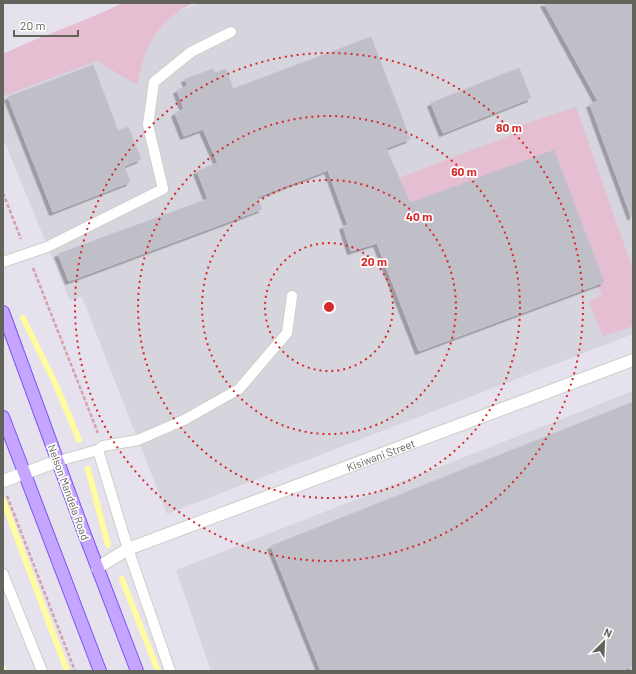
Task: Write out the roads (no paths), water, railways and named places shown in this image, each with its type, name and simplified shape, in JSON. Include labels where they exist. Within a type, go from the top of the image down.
[{"type":"main road","name":"Nelson Mandela Road","points":[[3,312],[97,568],[137,671]]},
{"type":"main road","points":[[3,417],[23,474],[100,671]]},
{"type":"street","name":"Kisiwani Street","points":[[97,568],[128,549],[633,360]]},
{"type":"street","points":[[3,481],[58,462]]},
{"type":"lane","points":[[3,262],[47,247],[163,189],[148,125],[154,82],[191,52],[231,32]]},
{"type":"lane","points":[[58,462],[98,450],[103,446],[138,440],[171,426],[239,389],[287,333],[292,296]]},
{"type":"lane","points":[[98,450],[128,549],[170,671]]},
{"type":"lane","points":[[3,574],[42,671]]},
{"type":"waterway","points":[[23,318],[56,385],[79,440]]},
{"type":"waterway","points":[[88,469],[108,545]]},
{"type":"waterway","points":[[3,500],[67,671]]},
{"type":"waterway","points":[[122,579],[158,671]]}]
